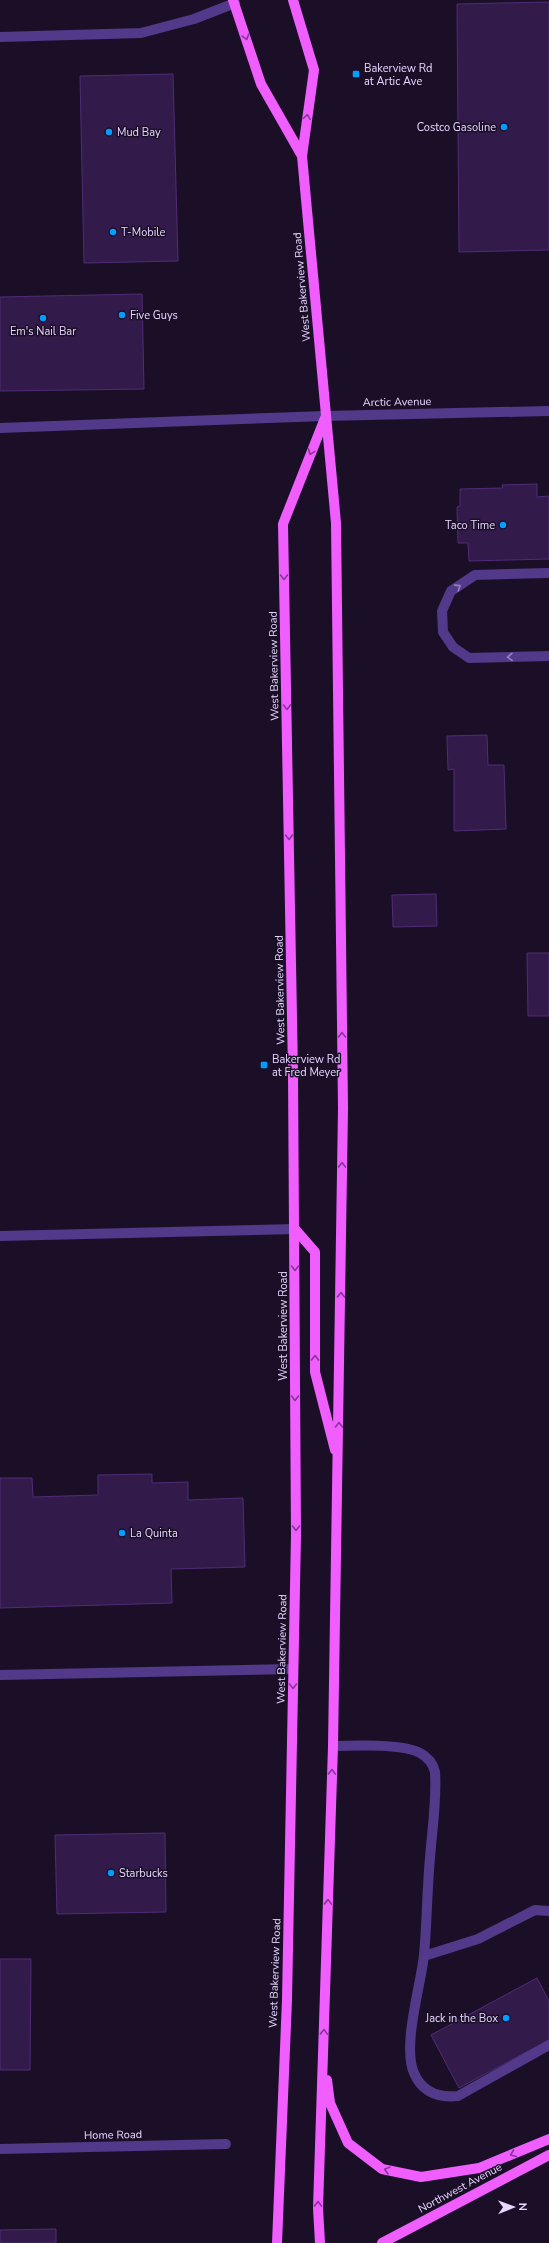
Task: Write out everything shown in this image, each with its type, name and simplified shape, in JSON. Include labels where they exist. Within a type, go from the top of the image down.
[{"type":"main road","name":"West Bakerview Road","points":[[293,0],[314,70],[302,156],[336,531],[343,1108],[333,1746],[318,2208],[320,2243]]},
{"type":"main road","name":"West Bakerview Road","points":[[234,2],[261,84],[302,156]]},
{"type":"main road","name":"West Bakerview Road","points":[[277,2243],[287,2000],[296,1536],[295,1229],[283,524],[325,416]]},
{"type":"main road","points":[[295,1229],[315,1252],[315,1372],[338,1464]]},
{"type":"main road","points":[[324,2048],[330,2103],[348,2144],[382,2170],[421,2177],[479,2168],[549,2139]]},
{"type":"main road","name":"Northwest Avenue","points":[[382,2243],[549,2155]]},
{"type":"street","points":[[0,37],[141,33],[194,19],[234,2]]},
{"type":"street","name":"Arctic Avenue","points":[[0,428],[325,416],[549,411]]},
{"type":"street","points":[[549,574],[475,575],[451,591],[442,611],[442,632],[453,647],[469,658],[549,656]]},
{"type":"street","points":[[0,1236],[295,1229]]},
{"type":"street","points":[[0,1675],[293,1669]]},
{"type":"street","points":[[333,1746],[378,1746],[412,1750],[427,1758],[433,1767],[436,1781],[424,1956],[413,2019],[410,2054],[413,2071],[420,2084],[431,2093],[447,2097],[458,2096],[549,2045]]},
{"type":"street","points":[[424,1956],[478,1939],[535,1910],[549,1911]]},
{"type":"street","name":"Home Road","points":[[0,2149],[226,2144]]},
{"type":"building","name":"Costco Gasoline","points":[[549,2],[549,250],[459,252],[457,4]]},
{"type":"building","points":[[173,74],[178,261],[84,263],[80,76]]},
{"type":"building","points":[[142,294],[144,389],[0,391],[0,297]]},
{"type":"building","name":"Taco Time","points":[[537,484],[537,497],[549,496],[549,559],[469,561],[468,543],[458,543],[457,507],[460,506],[460,489],[503,488],[502,485]]},
{"type":"building","points":[[487,735],[488,765],[504,765],[506,829],[454,831],[454,769],[448,770],[447,736]]},
{"type":"building","points":[[436,894],[437,926],[393,927],[392,895]]},
{"type":"building","points":[[527,953],[549,953],[549,1016],[528,1016]]},
{"type":"building","name":"La Quinta","points":[[152,1474],[152,1483],[188,1482],[188,1500],[243,1498],[245,1567],[171,1569],[172,1603],[0,1608],[0,1478],[32,1478],[33,1497],[98,1495],[98,1475]]},
{"type":"building","name":"Starbucks","points":[[165,1833],[166,1912],[57,1914],[55,1835]]},
{"type":"building","points":[[0,1959],[31,1959],[30,2070],[0,2070]]},
{"type":"building","name":"Jack in the Box","points":[[537,1978],[549,2001],[549,2040],[459,2088],[431,2035]]},
{"type":"building","points":[[56,2229],[56,2243],[0,2243],[0,2230]]},
{"type":"place","name":"Bakerview Rd at Artic Ave","points":[[356,74]]},
{"type":"place","name":"Costco Gasoline","points":[[504,127]]},
{"type":"place","name":"Mud Bay","points":[[109,132]]},
{"type":"place","name":"T-Mobile","points":[[113,232]]},
{"type":"place","name":"Five Guys","points":[[122,315]]},
{"type":"place","name":"Em's Nail Bar","points":[[43,318]]},
{"type":"place","name":"Taco Time","points":[[503,525]]},
{"type":"place","name":"Bakerview Rd at Fred Meyer","points":[[264,1065]]},
{"type":"place","name":"La Quinta","points":[[122,1533]]},
{"type":"place","name":"Starbucks","points":[[111,1873]]},
{"type":"place","name":"Jack in the Box","points":[[506,2018]]}]
